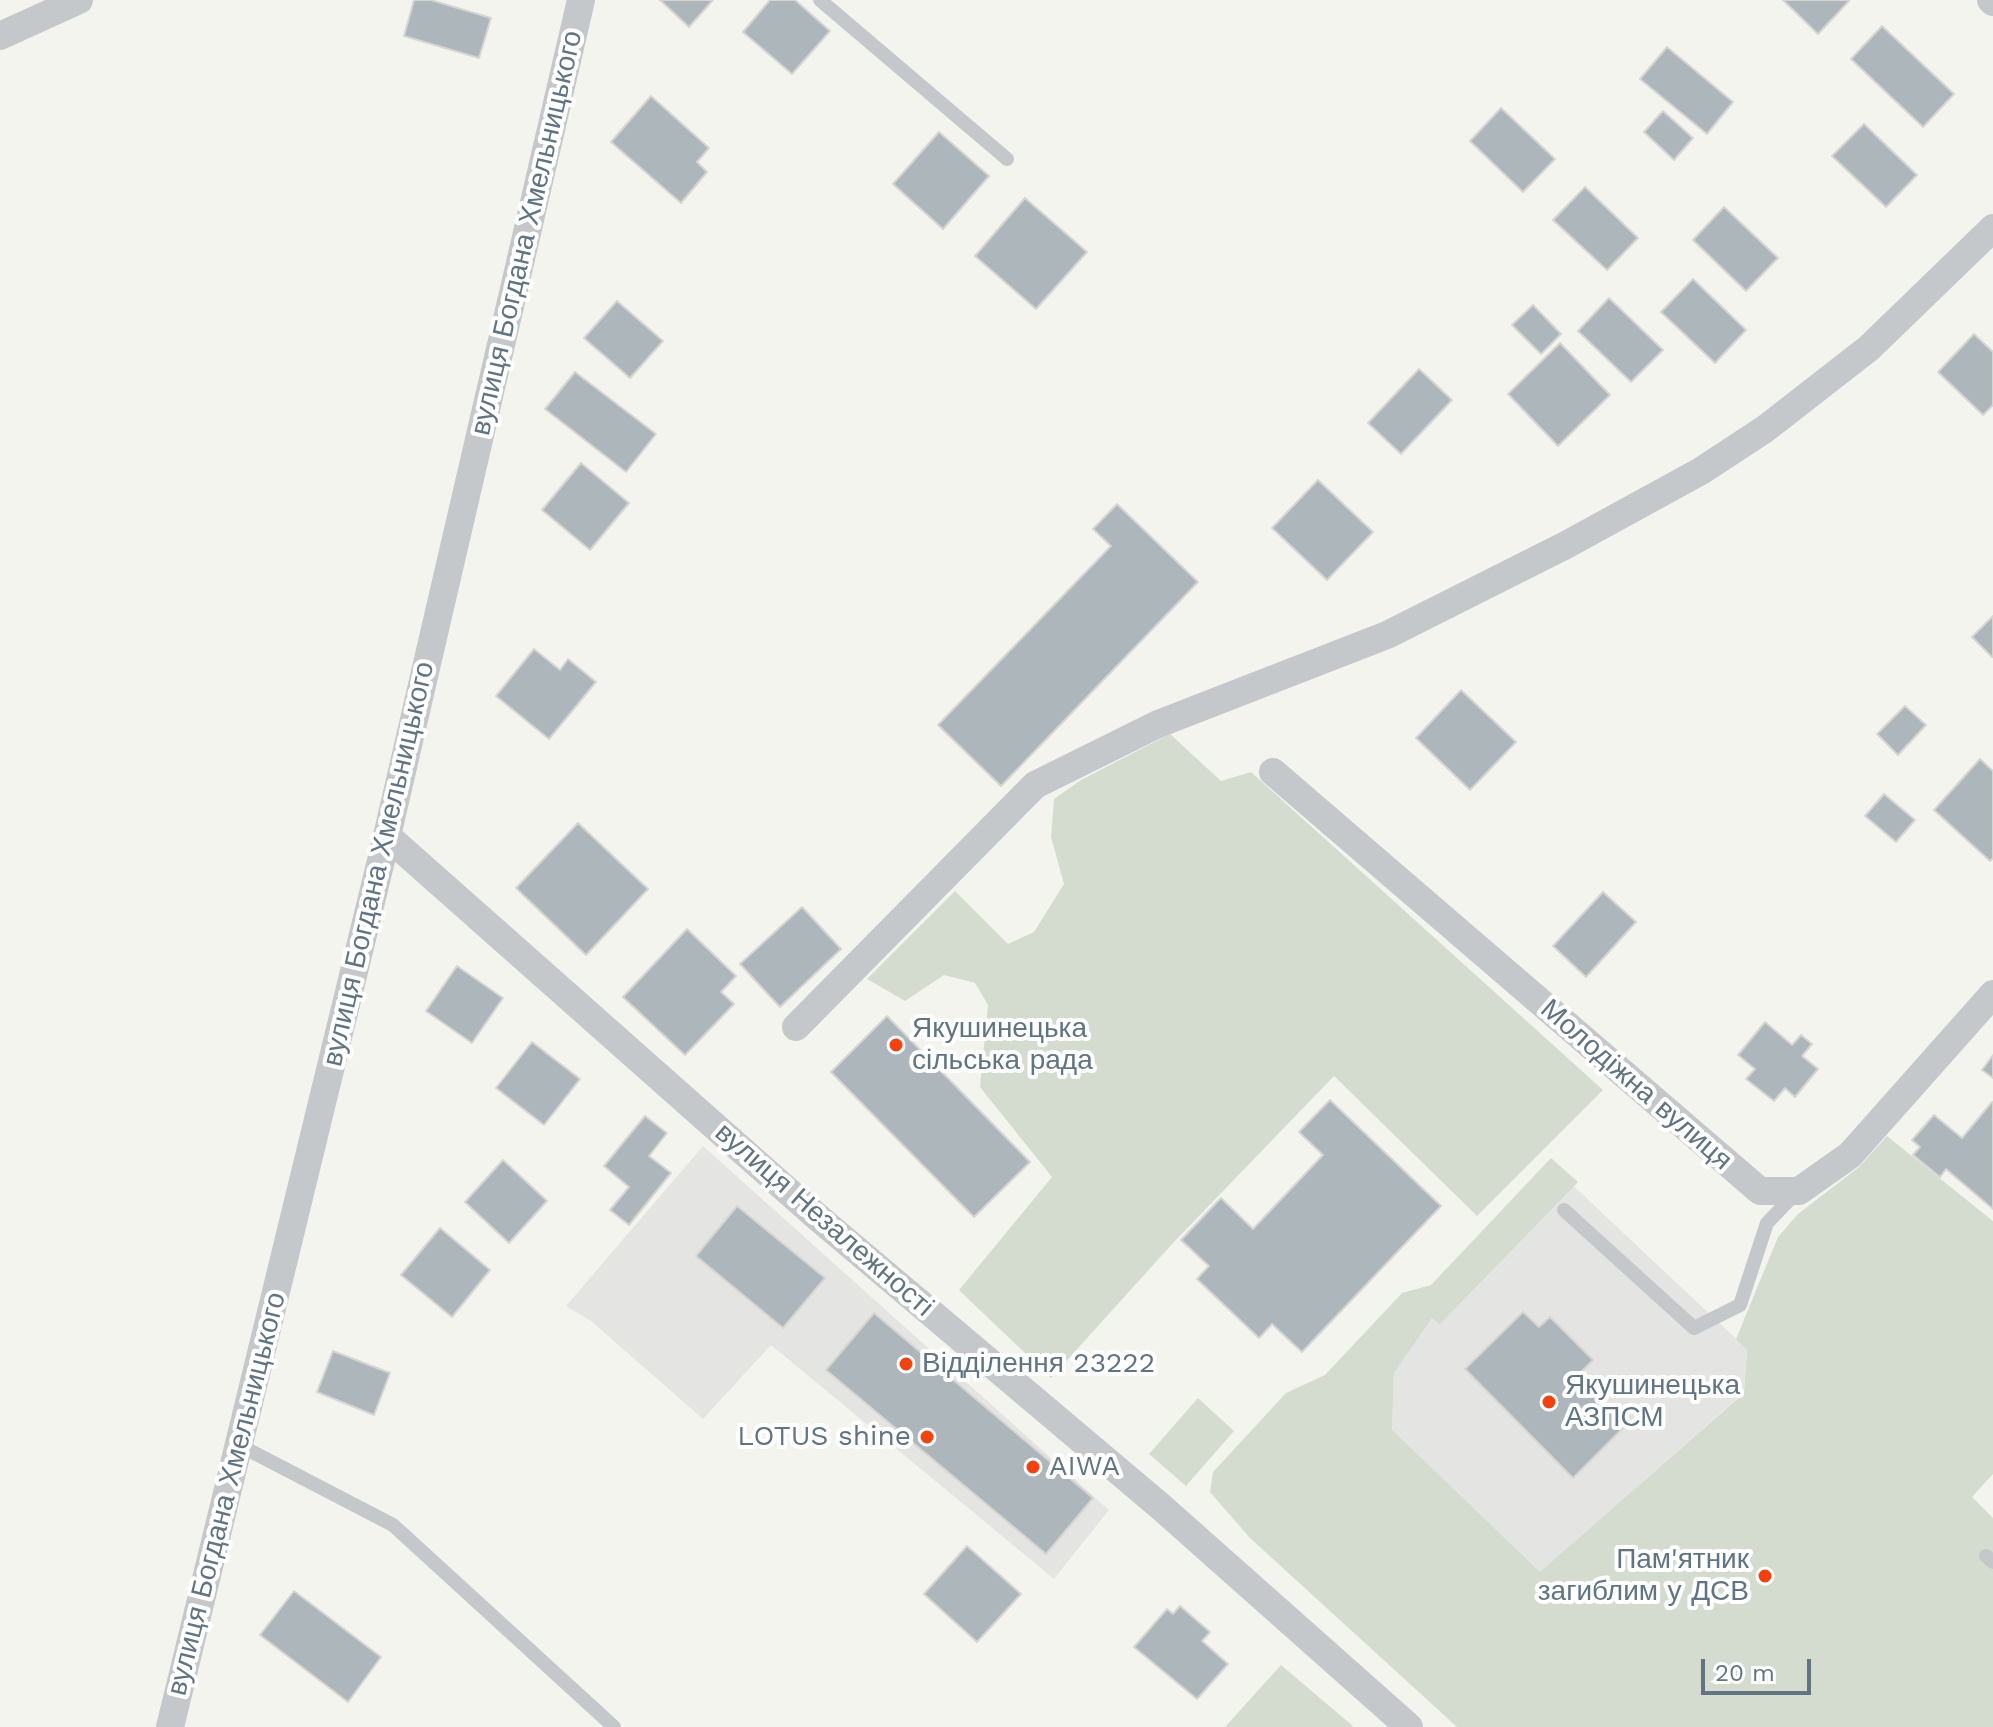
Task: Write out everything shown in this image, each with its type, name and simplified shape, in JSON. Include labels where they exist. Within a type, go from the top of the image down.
[{"type":"street","points":[[0,36],[79,0]]},
{"type":"street","name":"вулиця Богдана Хмельницького","points":[[170,1727],[387,836],[581,0]]},
{"type":"street","points":[[796,1027],[1035,785],[1158,724],[1387,635],[1566,545],[1701,471],[1765,429],[1869,348],[1993,228]]},
{"type":"street","name":"Молодіжна вулиця","points":[[1273,772],[1760,1191],[1799,1191]]},
{"type":"street","name":"вулиця Незалежності","points":[[387,836],[815,1215],[1160,1506],[1409,1727]]},
{"type":"street","points":[[1799,1191],[1850,1155],[1993,994]]},
{"type":"lane","points":[[820,0],[1007,159]]},
{"type":"lane","points":[[1564,1210],[1694,1328],[1740,1305],[1767,1223],[1799,1191]]},
{"type":"lane","points":[[239,1445],[393,1525],[614,1727]]},
{"type":"shaded area","points":[[1170,734],[1221,781],[1251,772],[1603,1090],[1477,1216],[1334,1076],[1173,1243],[1051,1378],[959,1290],[1052,1177],[980,1087],[988,1005],[975,983],[944,975],[905,1001],[867,979],[955,891],[1008,944],[1034,932],[1064,884],[1051,837],[1054,799],[1081,780]]},
{"type":"shaded area","points":[[1887,1136],[1993,1221],[1993,1474],[1972,1497],[1993,1518],[1993,1727],[1457,1727],[1250,1538],[1210,1492],[1213,1472],[1286,1393],[1325,1375],[1402,1293],[1431,1285],[1551,1158],[1578,1182],[1440,1324],[1432,1318],[1394,1373],[1392,1430],[1540,1572],[1744,1393],[1747,1350],[1736,1339],[1778,1237],[1798,1214],[1859,1167]]},
{"type":"shaded area","points":[[703,1146],[1109,1510],[1054,1579],[771,1345],[703,1419],[591,1321],[566,1306]]},
{"type":"shaded area","points":[[1566,1179],[1747,1349],[1744,1392],[1540,1573],[1392,1431],[1394,1373],[1432,1317]]},
{"type":"shaded area","points":[[1198,1398],[1234,1431],[1186,1486],[1149,1454]]},
{"type":"shaded area","points":[[1281,1665],[1354,1727],[1225,1727]]},
{"type":"building","points":[[414,0],[431,0],[491,18],[479,58],[404,36]]},
{"type":"building","points":[[660,0],[713,0],[689,27]]},
{"type":"building","points":[[770,0],[795,0],[830,31],[792,74],[743,32]]},
{"type":"building","points":[[1783,0],[1848,0],[1849,1],[1818,34]]},
{"type":"building","points":[[1882,26],[1954,94],[1923,127],[1851,59]]},
{"type":"building","points":[[1667,47],[1733,102],[1707,134],[1640,79]]},
{"type":"building","points":[[651,96],[709,148],[697,162],[707,172],[681,203],[611,142]]},
{"type":"building","points":[[1501,108],[1555,159],[1523,192],[1470,141]]},
{"type":"building","points":[[1663,111],[1693,138],[1674,160],[1644,132]]},
{"type":"building","points":[[1864,124],[1917,175],[1886,207],[1832,156]]},
{"type":"building","points":[[939,132],[989,176],[943,229],[893,184]]},
{"type":"building","points":[[1585,187],[1638,238],[1607,270],[1553,220]]},
{"type":"building","points":[[1025,198],[1087,252],[1036,309],[975,256]]},
{"type":"building","points":[[1724,207],[1778,258],[1746,291],[1693,240]]},
{"type":"building","points":[[1693,279],[1746,330],[1715,363],[1661,312]]},
{"type":"building","points":[[1609,298],[1663,350],[1631,382],[1578,331]]},
{"type":"building","points":[[617,301],[663,341],[630,378],[584,338]]},
{"type":"building","points":[[1533,305],[1561,334],[1541,354],[1512,325]]},
{"type":"building","points":[[1974,334],[1993,352],[1993,405],[1983,415],[1938,372]]},
{"type":"building","points":[[1560,343],[1610,395],[1558,446],[1508,394]]},
{"type":"building","points":[[1419,369],[1452,400],[1401,454],[1368,423]]},
{"type":"building","points":[[575,372],[656,434],[626,472],[545,409]]},
{"type":"building","points":[[581,463],[629,503],[590,550],[542,510]]},
{"type":"building","points":[[1318,480],[1373,532],[1327,580],[1272,528]]},
{"type":"building","points":[[1117,504],[1198,582],[1001,786],[938,725],[1111,546],[1093,529]]},
{"type":"building","points":[[1993,616],[1993,657],[1992,657],[1972,637]]},
{"type":"building","points":[[534,649],[560,670],[568,659],[596,682],[549,739],[496,696]]},
{"type":"building","points":[[1461,690],[1516,742],[1470,790],[1416,738]]},
{"type":"building","points":[[1905,706],[1926,725],[1898,755],[1877,734]]},
{"type":"building","points":[[1980,759],[1993,771],[1993,858],[1990,861],[1934,810]]},
{"type":"building","points":[[1884,794],[1915,820],[1896,842],[1865,816]]},
{"type":"building","points":[[578,823],[648,889],[586,955],[516,888]]},
{"type":"building","points":[[1603,892],[1636,922],[1586,977],[1553,946]]},
{"type":"building","points":[[802,907],[841,949],[780,1007],[740,964]]},
{"type":"building","points":[[687,929],[736,976],[721,992],[734,1004],[685,1055],[623,997]]},
{"type":"building","points":[[457,966],[503,998],[472,1043],[426,1011]]},
{"type":"building","points":[[887,1016],[1030,1162],[974,1217],[831,1072]]},
{"type":"building","points":[[1765,1022],[1792,1045],[1801,1035],[1812,1044],[1802,1056],[1818,1069],[1795,1097],[1785,1088],[1774,1101],[1746,1079],[1755,1069],[1738,1055]]},
{"type":"building","points":[[532,1042],[580,1079],[544,1125],[496,1088]]},
{"type":"building","points":[[1993,1055],[1993,1078],[1982,1070]]},
{"type":"building","points":[[1330,1100],[1441,1206],[1302,1352],[1272,1324],[1259,1338],[1197,1279],[1209,1266],[1181,1240],[1221,1198],[1253,1229],[1323,1155],[1299,1132]]},
{"type":"building","points":[[1992,1102],[1993,1209],[1946,1169],[1940,1177],[1913,1155],[1920,1147],[1912,1140],[1934,1115],[1962,1138]]},
{"type":"building","points":[[645,1116],[667,1133],[649,1156],[671,1173],[629,1225],[610,1210],[629,1187],[604,1166]]},
{"type":"building","points":[[503,1160],[547,1201],[509,1243],[465,1202]]},
{"type":"building","points":[[737,1206],[825,1278],[783,1328],[696,1256]]},
{"type":"building","points":[[440,1228],[490,1270],[452,1317],[401,1275]]},
{"type":"building","name":"Якушинецька АЗПСМ","points":[[1523,1312],[1539,1327],[1550,1317],[1593,1360],[1576,1377],[1625,1426],[1573,1478],[1465,1369]]},
{"type":"building","points":[[874,1313],[1093,1498],[1046,1554],[826,1370]]},
{"type":"building","points":[[333,1351],[390,1373],[374,1415],[317,1392]]},
{"type":"building","points":[[967,1546],[1021,1594],[977,1642],[924,1594]]},
{"type":"building","points":[[294,1591],[381,1657],[348,1702],[260,1635]]},
{"type":"building","points":[[1180,1606],[1210,1632],[1202,1641],[1228,1664],[1197,1699],[1134,1647],[1167,1609],[1173,1614]]},
{"type":"place","name":"Якушинецька сільська рада","points":[[896,1045]]},
{"type":"place","name":"Відділення 23222","points":[[906,1364]]},
{"type":"place","name":"Якушинецька АЗПСМ","points":[[1549,1402]]},
{"type":"place","name":"LOTUS shine","points":[[927,1437]]},
{"type":"place","name":"AIWA","points":[[1033,1467]]},
{"type":"place","name":"Пам'ятник загиблим у ДСВ","points":[[1765,1576]]}]
